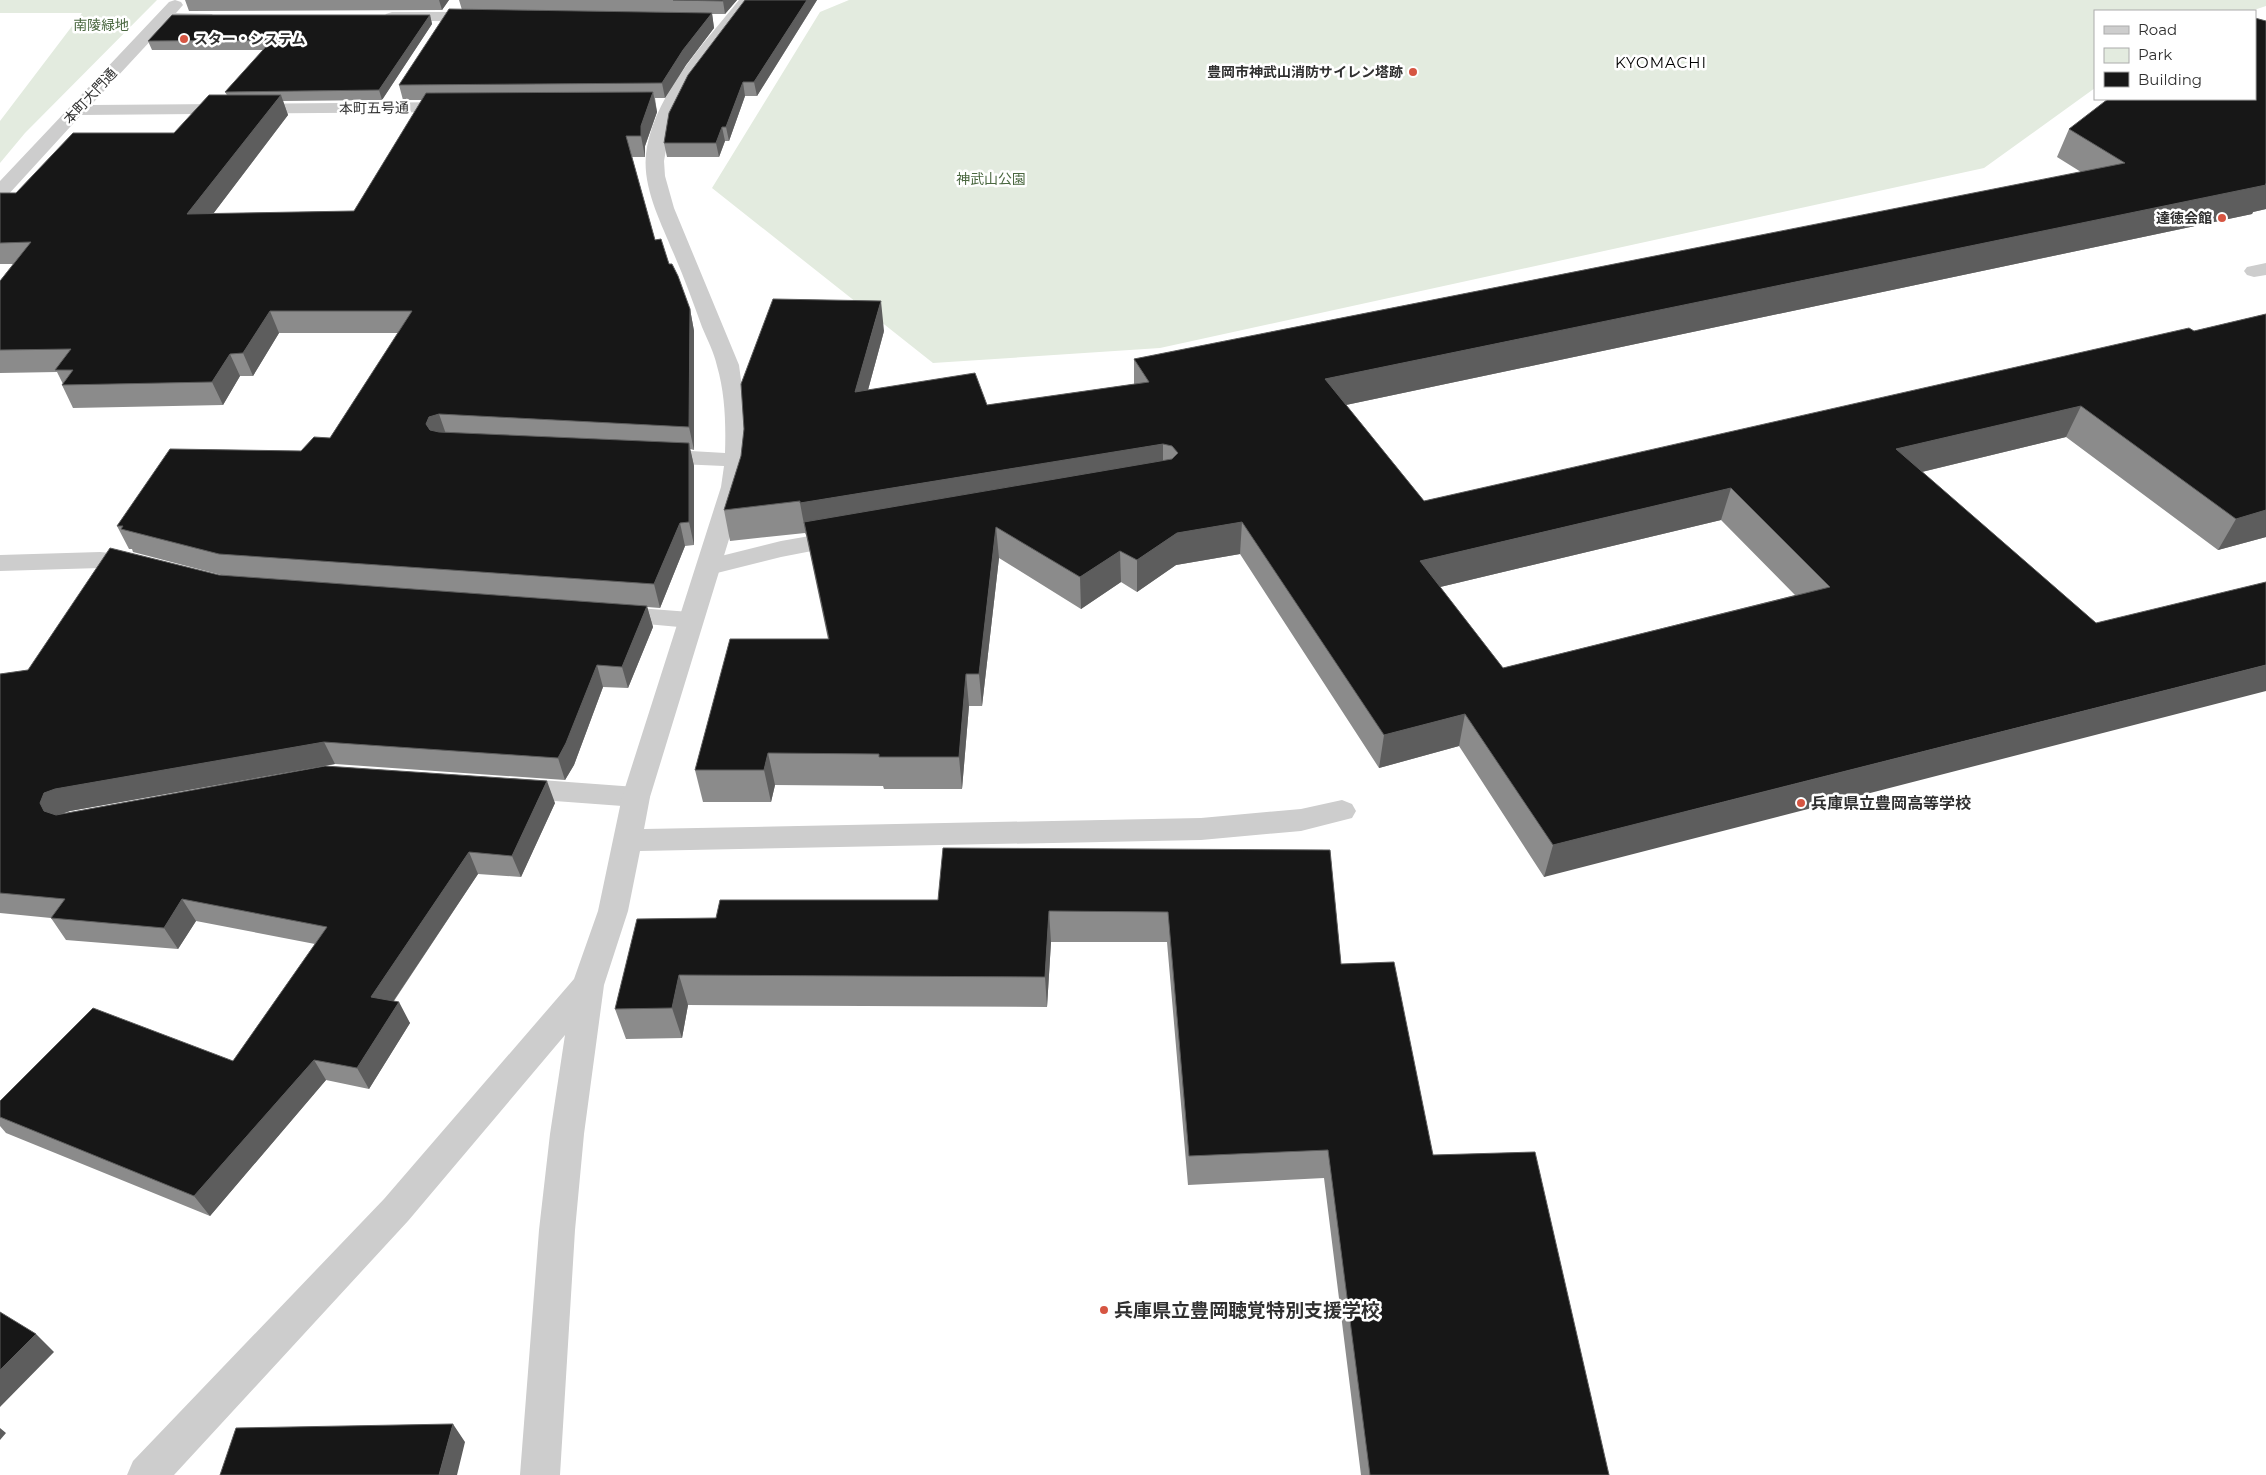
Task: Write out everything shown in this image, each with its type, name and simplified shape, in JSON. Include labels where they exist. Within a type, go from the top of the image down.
[{"type":"street","name":"本町大門通","points":[[0,192],[179,0]]},
{"type":"street","points":[[437,33],[459,0]]},
{"type":"street","points":[[540,1475],[557,1230],[567,1134],[588,985],[614,911],[636,797],[733,488],[737,460],[734,392],[728,365],[665,208],[656,177],[655,149],[661,128],[662,105],[682,87],[721,21],[747,0]]},
{"type":"street","points":[[163,18],[222,17]]},
{"type":"street","points":[[378,17],[492,17]]},
{"type":"street","points":[[388,107],[399,91]]},
{"type":"street","name":"本町五号通","points":[[76,110],[476,107]]},
{"type":"street","points":[[631,455],[737,460]]},
{"type":"street","points":[[709,567],[781,549],[869,534]]},
{"type":"street","points":[[0,563],[100,560],[130,562],[157,567]]},
{"type":"street","points":[[591,613],[690,620]]},
{"type":"street","points":[[490,787],[636,797]]},
{"type":"street","points":[[629,840],[1201,829],[1282,822],[1342,811]]},
{"type":"street","points":[[147,1475],[396,1210],[588,985]]},
{"type":"green space","name":"南陵緑地","points":[[0,0],[157,0],[25,133],[0,163],[0,121],[82,13],[0,13]]},
{"type":"green space","name":"神武山公園","points":[[849,0],[2266,0],[2266,6],[2254,10],[2094,10],[2094,89],[1984,168],[1160,348],[933,363],[712,188],[820,12]]},
{"type":"building","points":[[673,0],[723,0],[723,1]]},
{"type":"building","points":[[745,0],[807,0],[754,82],[743,82],[726,127],[722,127],[716,143],[664,143],[669,113],[688,75]]},
{"type":"building","points":[[449,9],[712,13],[683,50],[662,83],[399,85]]},
{"type":"building","points":[[172,15],[430,15],[379,90],[225,92],[272,40],[148,41]]},
{"type":"building","points":[[2256,18],[2266,21],[2266,185],[1325,379],[1424,501],[2189,328],[2194,331],[2266,314],[2266,510],[2236,519],[2081,406],[1896,449],[2096,623],[2266,582],[2266,665],[1553,845],[1465,714],[1384,735],[1242,522],[1177,533],[1137,560],[1120,551],[1080,577],[996,527],[979,674],[966,674],[959,757],[879,757],[879,754],[768,753],[764,770],[695,770],[730,639],[829,639],[804,522],[1172,459],[1178,453],[1172,446],[1163,444],[800,503],[800,501],[724,510],[741,456],[744,429],[741,384],[773,299],[881,301],[855,392],[975,373],[987,405],[1149,382],[1134,359],[2125,163],[2069,129],[2107,100],[2256,100]],"holes":[[[1731,488],[1830,587],[1503,668],[1420,561]]]},
{"type":"building","points":[[653,92],[641,126],[641,136],[626,136],[655,240],[661,239],[669,264],[672,264],[678,276],[690,309],[689,427],[439,414],[429,417],[426,424],[430,430],[439,432],[689,443],[689,522],[680,523],[654,584],[219,554],[121,529],[123,526],[117,526],[170,449],[301,451],[314,437],[330,438],[412,311],[270,311],[243,353],[230,354],[212,382],[62,385],[73,370],[55,370],[71,349],[0,350],[0,281],[31,242],[0,243],[0,193],[16,193],[73,133],[174,133],[209,95],[281,95],[187,214],[354,211],[426,93]]},
{"type":"building","points":[[110,548],[219,575],[647,606],[622,667],[597,665],[566,743],[558,758],[324,742],[55,789],[44,793],[40,803],[44,811],[56,815],[325,766],[547,781],[512,856],[469,852],[371,997],[399,1002],[357,1068],[314,1060],[194,1196],[0,1117],[0,1101],[93,1008],[233,1061],[327,927],[182,899],[164,928],[51,918],[65,899],[0,893],[0,674],[28,670]]},
{"type":"building","points":[[943,848],[1330,850],[1341,964],[1394,962],[1433,1155],[1535,1152],[1609,1475],[1370,1475],[1328,1150],[1189,1156],[1168,912],[1049,911],[1045,977],[679,975],[672,1008],[615,1009],[637,919],[716,918],[720,900],[938,900]]},
{"type":"building","points":[[0,1312],[36,1334],[0,1370]]},
{"type":"building","points":[[453,1424],[439,1475],[220,1475],[236,1428]]},
{"type":"place","name":"スター・システム","points":[[184,39]]},
{"type":"place","name":"豊岡市神武山消防サイレン塔跡","points":[[1413,72]]},
{"type":"place","name":"達徳会館","points":[[2222,218]]},
{"type":"place","name":"兵庫県立豊岡高等学校","points":[[1801,803]]},
{"type":"place","name":"兵庫県立豊岡聴覚特別支援学校","points":[[1104,1310]]},
{"type":"district","name":"KYOMACHI","points":[[1661,63]]}]
